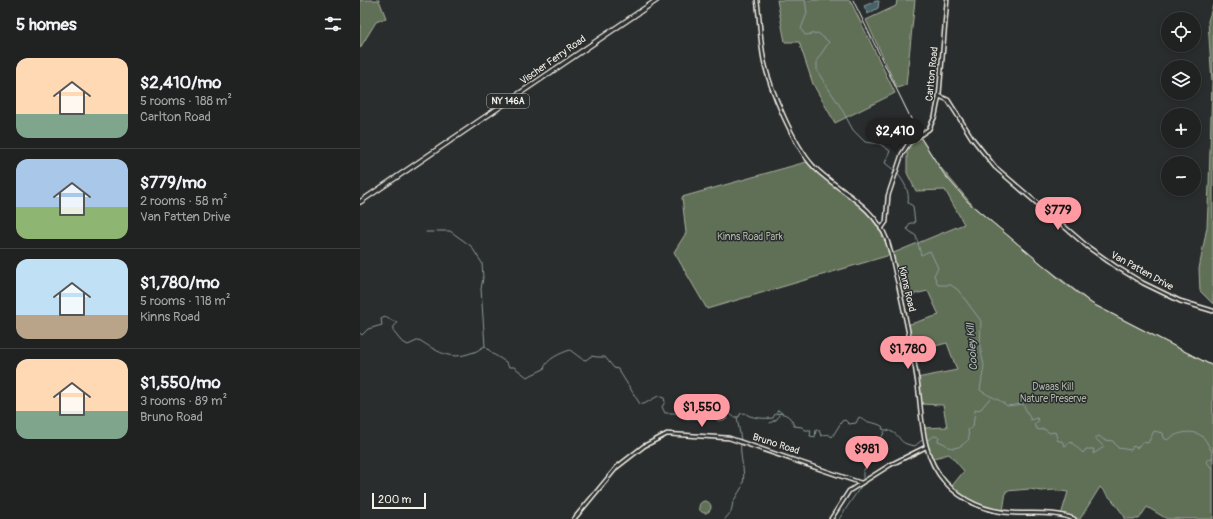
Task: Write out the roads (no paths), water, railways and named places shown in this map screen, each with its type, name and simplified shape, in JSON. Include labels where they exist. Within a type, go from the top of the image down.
[{"type":"main road","name":"Vischer Ferry Road","points":[[360,202],[657,0]]},
{"type":"street","name":"Kinns Road","points":[[756,0],[767,72],[795,142],[814,167],[862,205],[881,228],[891,256],[907,325],[918,384],[924,440],[935,467],[945,482],[962,496],[977,505],[998,511],[1050,513],[1074,519]]},
{"type":"street","name":"Carlton Road","points":[[881,228],[886,222],[888,196],[896,171],[909,143],[926,132],[935,116],[939,96],[947,0]]},
{"type":"street","name":"Van Patten Drive","points":[[939,96],[948,100],[972,138],[995,167],[1088,247],[1143,283],[1180,301],[1213,310]]},
{"type":"street","name":"Bruno Road","points":[[574,519],[617,467],[644,446],[667,434],[729,438],[861,483]]},
{"type":"street","points":[[831,519],[844,496],[861,483],[895,463],[926,448]]},
{"type":"water","points":[[879,1],[878,8],[868,14],[864,6]]},
{"type":"waterway","name":"Cooley Kill","points":[[805,0],[807,13],[801,29],[805,35],[818,33],[829,42],[817,60],[817,71],[840,106],[853,130],[865,142],[880,144],[890,151],[885,163],[895,171]]},
{"type":"waterway","points":[[897,173],[904,183],[907,191],[908,203],[913,206],[915,223],[910,223],[907,229],[916,236],[921,255],[930,251],[938,268],[934,275],[938,285],[951,285],[958,290],[981,321],[980,347],[984,366],[980,390],[1001,401],[1007,406],[1023,404],[1031,420],[1037,418],[1039,420],[1034,425],[1038,430],[1044,429],[1050,433],[1055,432],[1058,441],[1062,441],[1065,446],[1071,442],[1083,453],[1086,449],[1094,449],[1093,454],[1104,447],[1095,438],[1099,436],[1104,440],[1113,441],[1118,448],[1131,450],[1133,446],[1137,448],[1142,442],[1148,443],[1154,431],[1163,433],[1164,438],[1167,440],[1175,435],[1185,432],[1199,434],[1203,437],[1213,454]]},
{"type":"waterway","points":[[437,231],[450,231],[471,246],[482,263],[483,278],[481,289],[485,346]]},
{"type":"waterway","points":[[426,232],[434,232]]},
{"type":"waterway","points":[[360,333],[362,335],[368,329],[382,325],[381,319],[385,317],[397,323],[393,328],[393,331],[401,341],[408,345],[419,340],[444,354],[456,356],[477,351],[485,346],[493,354],[506,362],[509,367],[514,367],[527,377],[544,369],[545,365],[554,357],[570,350],[582,359],[586,360],[591,356],[605,357],[614,368],[618,369],[640,404],[644,404],[658,396],[664,398],[665,402],[662,407],[665,413],[675,413],[686,419],[714,418],[719,421],[727,419],[729,413],[734,417],[739,417],[740,414],[745,413],[754,417],[773,418],[775,414],[781,413],[789,417],[794,426],[802,427],[805,430],[811,430],[810,436],[815,437],[816,430],[819,430],[821,436],[828,434],[832,437],[842,421],[845,420],[849,424],[856,423],[859,417],[865,421],[880,425],[883,427],[882,429],[890,431],[898,436],[902,442],[909,445],[915,446],[922,440],[928,440],[934,436],[939,437],[938,441],[948,447],[957,447],[969,439],[968,430],[973,427],[975,410],[981,409],[990,398]]},
{"type":"waterway","points":[[777,412],[778,410],[782,413]]},
{"type":"waterway","points":[[770,423],[777,419],[779,415]]},
{"type":"waterway","points":[[737,417],[741,440]]},
{"type":"waterway","points":[[863,478],[863,472],[885,431]]},
{"type":"waterway","points":[[741,443],[744,474],[743,484]]},
{"type":"waterway","points":[[1213,457],[1206,461],[1213,470]]},
{"type":"waterway","points":[[839,519],[863,483]]},
{"type":"waterway","points":[[725,519],[731,512],[733,502],[742,487]]},
{"type":"railway","points":[[853,0],[919,135],[944,174],[968,202],[1062,281],[1091,303],[1213,366]]},
{"type":"park label","name":"Kinns Road Park","points":[[750,237]]},
{"type":"park label","name":"Dwaas Kill Nature Preserve","points":[[1053,392]]}]
